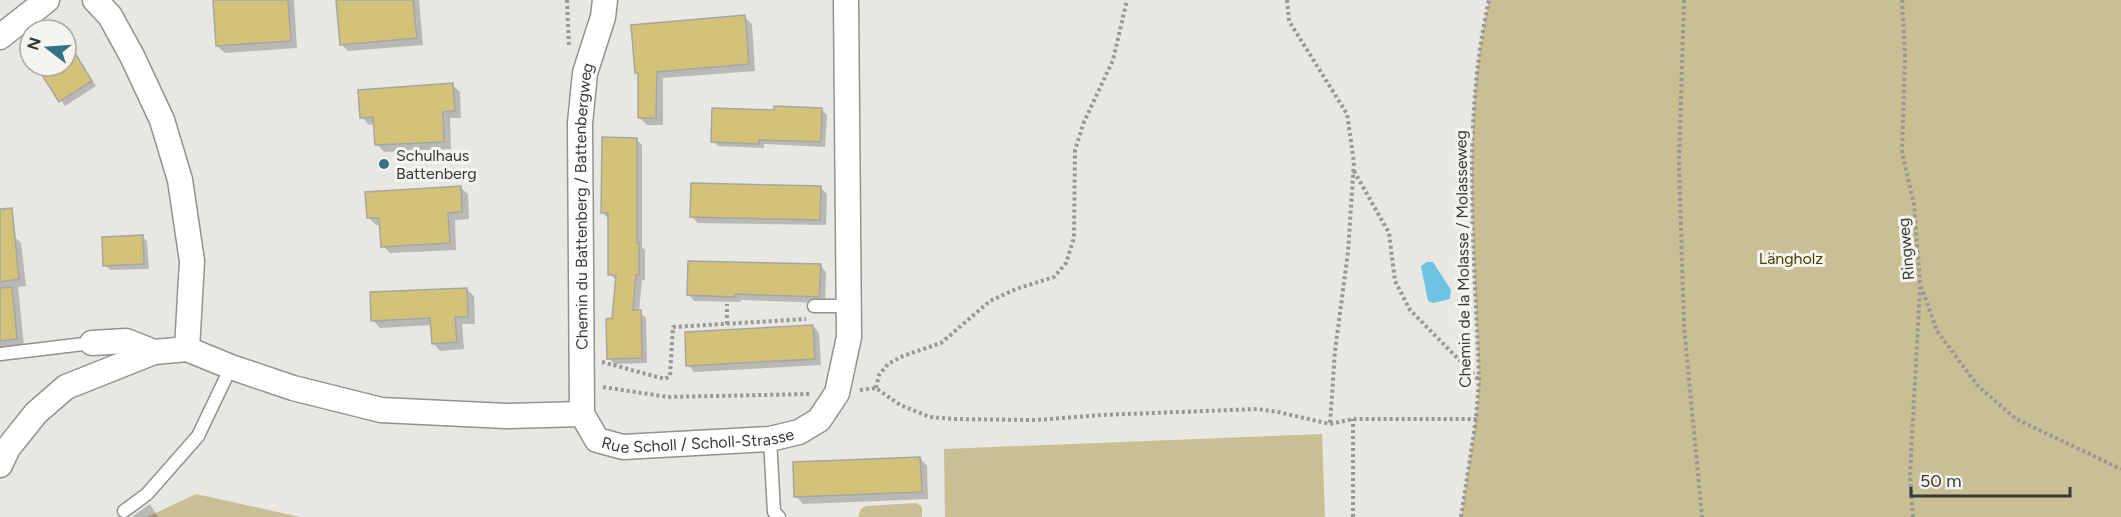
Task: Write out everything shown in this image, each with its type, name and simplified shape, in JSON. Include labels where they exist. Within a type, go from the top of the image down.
[{"type":"street","points":[[0,37],[47,0]]},
{"type":"street","points":[[95,0],[110,16],[137,66],[162,120],[180,180],[192,261],[187,349]]},
{"type":"street","name":"Chemin du Battenberg / Battenbergweg","points":[[582,414],[580,123],[585,73],[603,17],[605,0]]},
{"type":"street","name":"Rue Scholl / Scholl-Strasse","points":[[0,465],[8,448],[36,413],[66,387],[154,352],[187,349],[293,388],[381,410],[506,416],[582,414],[597,440],[623,447],[770,439],[799,432],[819,420],[837,393],[849,337],[846,0]]},
{"type":"street","points":[[92,343],[126,341],[154,352]]},
{"type":"lane","points":[[814,310],[849,306]]},
{"type":"lane","points":[[0,354],[92,343]]},
{"type":"lane","points":[[124,512],[147,494],[198,436],[231,367]]},
{"type":"lane","points":[[770,439],[774,512],[778,517]]},
{"type":"path","name":"Chemin du Battenberg / Battenbergweg","points":[[567,0],[569,51]]},
{"type":"path","points":[[876,388],[879,375],[888,364],[903,356],[941,343],[990,301],[1016,289],[1054,277],[1066,263],[1074,238],[1075,150],[1084,122],[1113,60],[1127,0]]},
{"type":"path","points":[[1287,0],[1289,21],[1347,114],[1354,162],[1348,252],[1335,351],[1330,424]]},
{"type":"path","name":"Chemin de la Molasse / Molasseweg","points":[[1461,517],[1476,419],[1479,380],[1472,136],[1489,0]]},
{"type":"path","points":[[1684,0],[1678,164],[1683,315],[1702,517]]},
{"type":"path","name":"Ringweg","points":[[1902,0],[1905,55],[1902,153],[1914,204],[1920,283],[1937,331],[1978,386],[2016,419],[2121,469]]},
{"type":"path","points":[[1353,171],[1389,233],[1395,281],[1410,310],[1479,380]]},
{"type":"path","points":[[1913,517],[1910,475],[1920,283]]},
{"type":"path","points":[[727,304],[727,324]]},
{"type":"path","points":[[581,356],[668,378],[673,327],[807,319],[814,310]]},
{"type":"path","points":[[582,384],[668,397],[837,393],[876,388],[900,405],[930,417],[1036,420],[1257,409],[1330,424],[1353,419],[1476,419]]},
{"type":"path","points":[[1353,419],[1353,517]]},
{"type":"green space","name":"Längholz","points":[[1489,0],[2121,0],[2121,517],[1461,517],[1476,419],[1479,380],[1472,142],[1480,47]]},
{"type":"green space","points":[[1322,434],[1325,517],[945,517],[944,449]]},
{"type":"green space","points":[[196,494],[300,517],[147,517]]},
{"type":"green space","points":[[916,503],[922,507],[922,517],[858,517],[861,509],[866,506]]},
{"type":"water","points":[[1427,262],[1433,262],[1451,290],[1450,299],[1433,303],[1428,301],[1421,266]]},
{"type":"building","points":[[213,0],[288,0],[291,41],[216,46]]},
{"type":"building","points":[[336,0],[413,0],[417,38],[340,45]]},
{"type":"building","points":[[745,15],[749,64],[657,72],[656,118],[638,118],[638,73],[635,73],[631,25]]},
{"type":"building","points":[[78,58],[92,81],[59,102],[44,78],[78,78]]},
{"type":"building","points":[[453,83],[455,111],[443,112],[444,142],[375,145],[373,117],[360,118],[358,90]]},
{"type":"building","points":[[774,106],[822,108],[821,142],[759,140],[759,144],[711,142],[712,108],[774,110]]},
{"type":"building","points":[[602,137],[637,138],[639,275],[636,275],[633,310],[641,310],[642,358],[607,359],[606,319],[612,318],[616,275],[608,275],[608,213],[601,213]]},
{"type":"building","points":[[691,183],[821,186],[820,220],[690,217]]},
{"type":"building","points":[[461,186],[462,212],[448,213],[450,243],[381,247],[379,218],[367,218],[365,192]]},
{"type":"building","points":[[12,208],[19,279],[0,282],[0,209]]},
{"type":"building","points":[[143,235],[144,264],[103,266],[102,237]]},
{"type":"building","points":[[688,261],[821,264],[819,297],[687,295]]},
{"type":"building","points":[[12,287],[17,339],[0,341],[0,288]]},
{"type":"building","points":[[467,288],[468,317],[455,317],[457,342],[432,344],[430,318],[371,321],[370,292]]},
{"type":"building","points":[[813,325],[815,359],[686,366],[685,332]]},
{"type":"building","points":[[920,457],[922,492],[794,497],[793,462]]},
{"type":"place","name":"Schulhaus Battenberg","points":[[384,164]]}]
